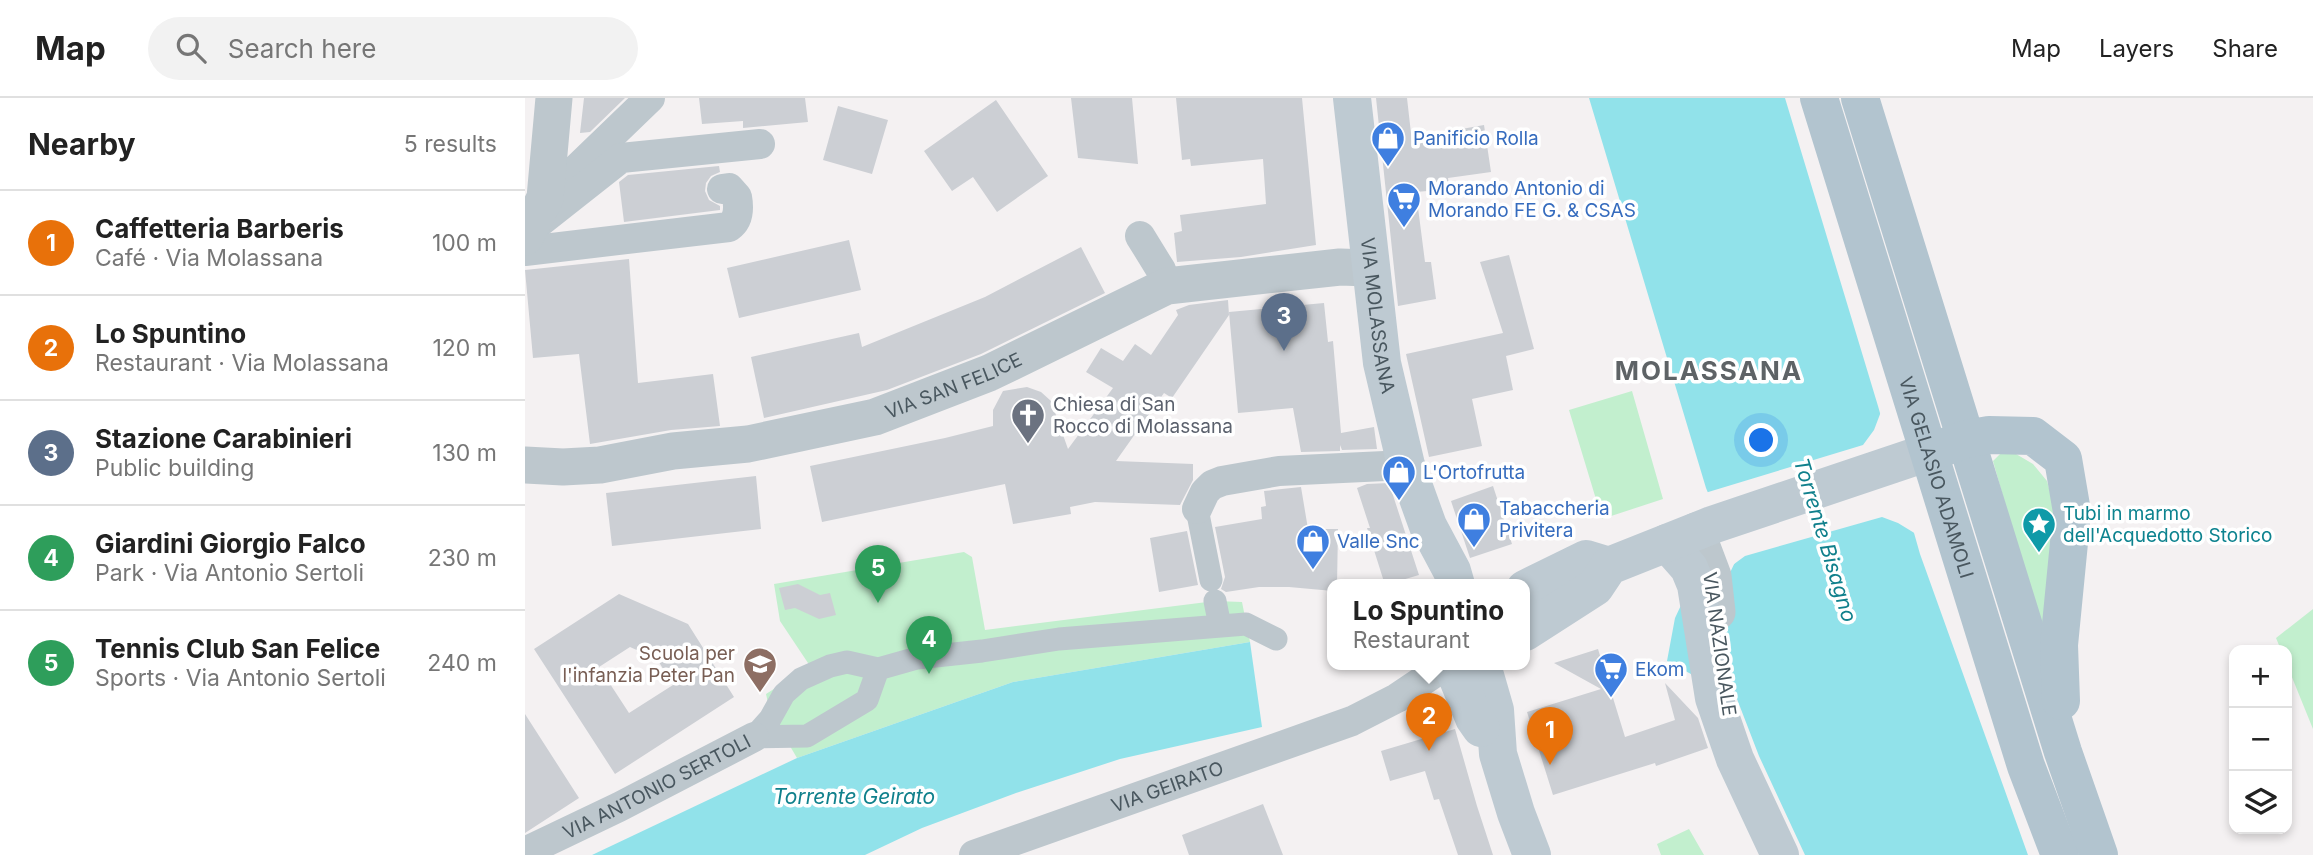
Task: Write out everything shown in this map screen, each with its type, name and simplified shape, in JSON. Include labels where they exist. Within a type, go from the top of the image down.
[{"type":"main road","name":"VIA MOLASSANA","points":[[1352,98],[1369,268],[1382,363],[1406,465],[1428,526],[1454,579]]},
{"type":"main road","name":"VIA GELASIO ADAMOLI","points":[[1819,98],[1915,457],[2060,855]]},
{"type":"main road","name":"VIA GELASIO ADAMOLI","points":[[1860,98],[2063,752],[2099,855]]},
{"type":"main road","points":[[1530,629],[1595,587],[1609,566],[1692,533],[1966,439],[1989,435],[2033,436],[2063,459],[2072,512],[2059,645],[2063,752]]},
{"type":"main road","name":"VIA MOLASSANA","points":[[1428,526],[1435,579]]},
{"type":"main road","name":"VIA NAZIONALE","points":[[1692,533],[1689,568],[1696,585],[1714,698],[1735,759],[1780,855]]},
{"type":"main road","points":[[1530,587],[1586,559],[1609,566]]},
{"type":"main road","points":[[1461,670],[1474,718],[1498,754],[1532,855]]},
{"type":"street","points":[[531,229],[554,98]]},
{"type":"street","points":[[531,229],[650,98]]},
{"type":"street","points":[[531,229],[621,158],[759,144]]},
{"type":"street","points":[[531,229],[729,227],[735,223],[737,216],[737,197],[729,188],[722,189]]},
{"type":"street","points":[[1140,236],[1161,270],[1167,286]]},
{"type":"street","name":"VIA SAN FELICE","points":[[525,465],[600,465],[673,451],[748,444],[875,417],[989,373],[1167,286],[1340,267],[1369,268]]},
{"type":"street","points":[[1220,626],[1197,509],[1205,492],[1212,485],[1279,471],[1406,465]]},
{"type":"street","points":[[754,737],[771,719],[784,694],[801,679],[830,666],[847,662],[878,669],[916,658],[1059,639],[1246,624],[1276,639]]},
{"type":"street","name":"VIA ANTONIO SERTOLI","points":[[525,852],[754,737],[807,736],[867,700],[878,669]]},
{"type":"street","name":"VIA GEIRATO","points":[[1359,719],[1406,670]]},
{"type":"street","name":"VIA GEIRATO","points":[[974,855],[1359,719],[1450,670]]},
{"type":"green space","points":[[1632,391],[1663,499],[1602,519],[1569,410]]},
{"type":"green space","points":[[2000,454],[2016,454],[2033,464],[2047,481],[2053,503],[2052,596],[2042,634],[1993,461]]},
{"type":"green space","points":[[964,552],[972,557],[985,630],[1215,601],[1242,602],[1250,642],[1013,682],[797,758],[770,712],[766,694],[810,666],[780,621],[774,584]]},
{"type":"green space","points":[[2313,609],[2313,729],[2292,677],[2292,645],[2279,645],[2276,638]]},
{"type":"green space","points":[[1689,829],[1704,855],[1661,855],[1657,844]]},
{"type":"water","name":"Torrente Bisagno","points":[[1589,98],[1785,98],[1920,554],[2028,855],[1805,855],[1759,756],[1737,699],[1667,661],[1675,618],[1683,601],[1728,577],[1736,560],[1706,488]]},
{"type":"water","name":"Torrente Geirato","points":[[1250,642],[1262,727],[1120,759],[1016,793],[922,828],[865,855],[592,855],[797,758],[1013,682]]},
{"type":"pier","points":[[1882,409],[1916,534],[1882,517],[1745,556],[1730,567],[1732,560],[1705,493],[1863,445],[1874,430]]},
{"type":"building","points":[[584,98],[625,98],[590,132],[580,133]]},
{"type":"building","points":[[699,98],[805,98],[808,122],[743,128],[743,121],[702,124]]},
{"type":"building","points":[[1071,98],[1132,98],[1138,164],[1078,158]]},
{"type":"building","points":[[1176,98],[1302,98],[1316,245],[1241,257],[1177,262],[1174,233],[1182,231],[1180,215],[1266,204],[1263,159],[1191,166],[1190,159],[1182,160]]},
{"type":"building","points":[[1376,98],[1407,98],[1412,142],[1457,138],[1456,130],[1484,125],[1491,172],[1448,178],[1449,189],[1416,192],[1425,262],[1431,262],[1436,299],[1398,306]]},
{"type":"building","points":[[996,100],[1048,176],[997,212],[973,177],[952,191],[924,151]]},
{"type":"building","points":[[838,106],[888,120],[872,174],[823,160]]},
{"type":"building","points":[[719,166],[720,172],[711,176],[705,191],[709,200],[720,206],[720,210],[624,222],[619,182],[628,175]]},
{"type":"building","points":[[849,240],[861,290],[739,318],[727,268]]},
{"type":"building","points":[[1081,247],[1105,293],[981,354],[887,390],[764,418],[751,357],[859,333],[862,347],[985,297]]},
{"type":"building","points":[[1509,255],[1534,349],[1506,356],[1513,390],[1472,399],[1482,446],[1429,457],[1406,354],[1503,333],[1480,262]]},
{"type":"building","points":[[629,259],[638,383],[713,374],[720,426],[671,430],[590,444],[579,354],[533,358],[525,270]]},
{"type":"building","points":[[1228,300],[1229,315],[1172,398],[1164,393],[1116,461],[1193,464],[1193,480],[1180,505],[1095,502],[1070,507],[1071,514],[1013,524],[1005,484],[822,522],[810,466],[993,426],[993,410],[1003,391],[1027,387],[1041,392],[1051,401],[1068,449],[1113,388],[1086,372],[1101,348],[1123,361],[1135,344],[1151,355],[1178,315],[1176,310],[1189,305]]},
{"type":"building","points":[[1324,303],[1328,342],[1333,341],[1341,433],[1374,427],[1377,449],[1342,450],[1340,445],[1340,451],[1301,452],[1293,408],[1238,413],[1229,312]]},
{"type":"building","points":[[756,476],[761,529],[612,546],[606,493]]},
{"type":"building","points":[[1389,483],[1419,575],[1405,579],[1383,579],[1357,488],[1367,484]]},
{"type":"building","points":[[1493,486],[1512,544],[1470,558],[1451,501]]},
{"type":"building","points":[[1301,487],[1308,529],[1338,529],[1337,579],[1327,579],[1327,590],[1289,587],[1259,587],[1226,592],[1221,589],[1225,577],[1215,527],[1262,519],[1261,507],[1266,506],[1264,491]]},
{"type":"building","points":[[1187,531],[1198,585],[1159,592],[1150,538]]},
{"type":"building","points":[[798,584],[820,595],[830,593],[836,615],[819,619],[795,608],[785,610],[779,588]]},
{"type":"building","points":[[619,594],[688,624],[734,697],[615,774],[534,649]],"holes":[[[630,647],[657,659],[673,685],[629,713],[599,667]]]},
{"type":"building","points":[[1598,649],[1625,737],[1675,720],[1665,683],[1698,718],[1708,748],[1656,766],[1655,763],[1553,795],[1527,712],[1601,689],[1554,663]]},
{"type":"building","points":[[525,714],[579,798],[525,833]]},
{"type":"building","points":[[1455,729],[1493,855],[1458,855],[1439,799],[1434,800],[1425,771],[1390,781],[1381,751]]},
{"type":"building","points":[[1263,804],[1283,855],[1189,855],[1182,835]]},
{"type":"place","name":"Panificio Rolla","points":[[1388,168]]},
{"type":"place","name":"Morando Antonio di Morando FE G. & CSAS","points":[[1404,229]]},
{"type":"place","name":"Stazione Carabinieri","points":[[1284,351]]},
{"type":"place","name":"Chiesa di San Rocco di Molassana","points":[[1028,445]]},
{"type":"place","name":"L'Ortofrutta","points":[[1399,502]]},
{"type":"place","name":"Tabaccheria Privitera","points":[[1474,549]]},
{"type":"place","name":"Tubi in marmo dell'Acquedotto Storico","points":[[2039,554]]},
{"type":"place","name":"Valle Snc","points":[[1313,571]]},
{"type":"place","name":"Tennis Club San Felice","points":[[878,603]]},
{"type":"place","name":"Giardini Giorgio Falco","points":[[929,674]]},
{"type":"place","name":"Scuola per l'infanzia Peter Pan","points":[[760,694]]},
{"type":"place","name":"Ekom","points":[[1611,699]]},
{"type":"place","name":"Lo Spuntino","points":[[1429,751]]},
{"type":"place","name":"Caffetteria Barberis","points":[[1550,765]]},
{"type":"district","name":"MOLASSANA","points":[[1709,371]]}]
